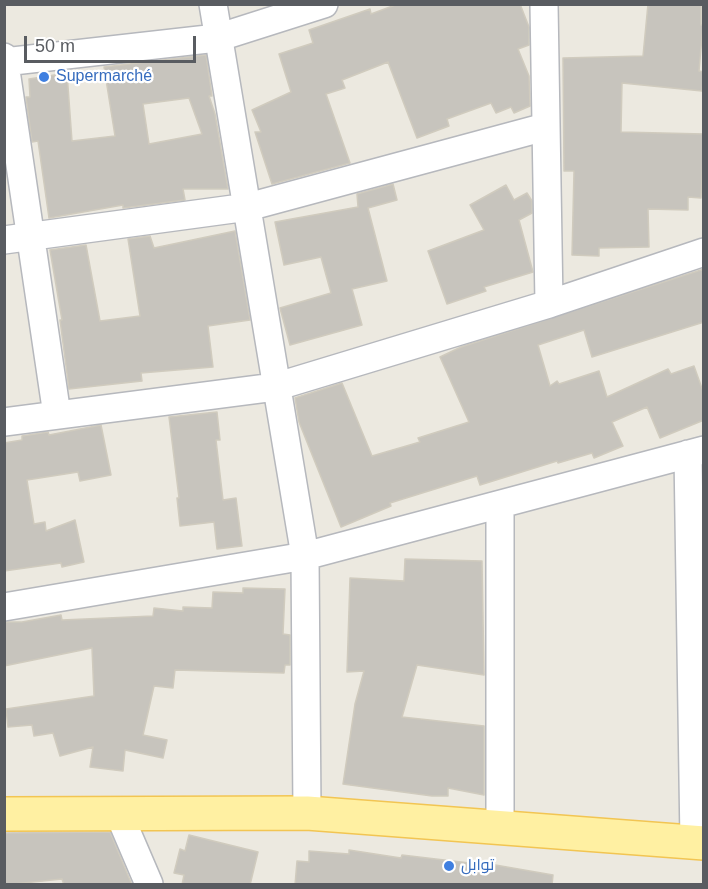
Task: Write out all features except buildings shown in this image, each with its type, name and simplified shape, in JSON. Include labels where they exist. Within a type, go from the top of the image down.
[{"type":"main road","points":[[4,814],[307,813],[699,842]]},
{"type":"street","points":[[213,4],[217,38],[248,207],[275,387],[305,556],[307,813]]},
{"type":"street","points":[[5,62],[217,38],[324,4]]},
{"type":"street","points":[[544,4],[549,304]]},
{"type":"street","points":[[4,57],[57,415]]},
{"type":"street","points":[[4,240],[248,207],[545,127]]},
{"type":"street","points":[[4,423],[275,387],[549,304],[704,252]]},
{"type":"street","points":[[4,607],[305,556],[696,452],[699,842]]},
{"type":"street","points":[[500,505],[500,828]]},
{"type":"street","points":[[119,814],[149,885]]},
{"type":"place","name":"Supermarché","points":[[44,77]]},
{"type":"place","name":"توابل","points":[[449,866]]}]
